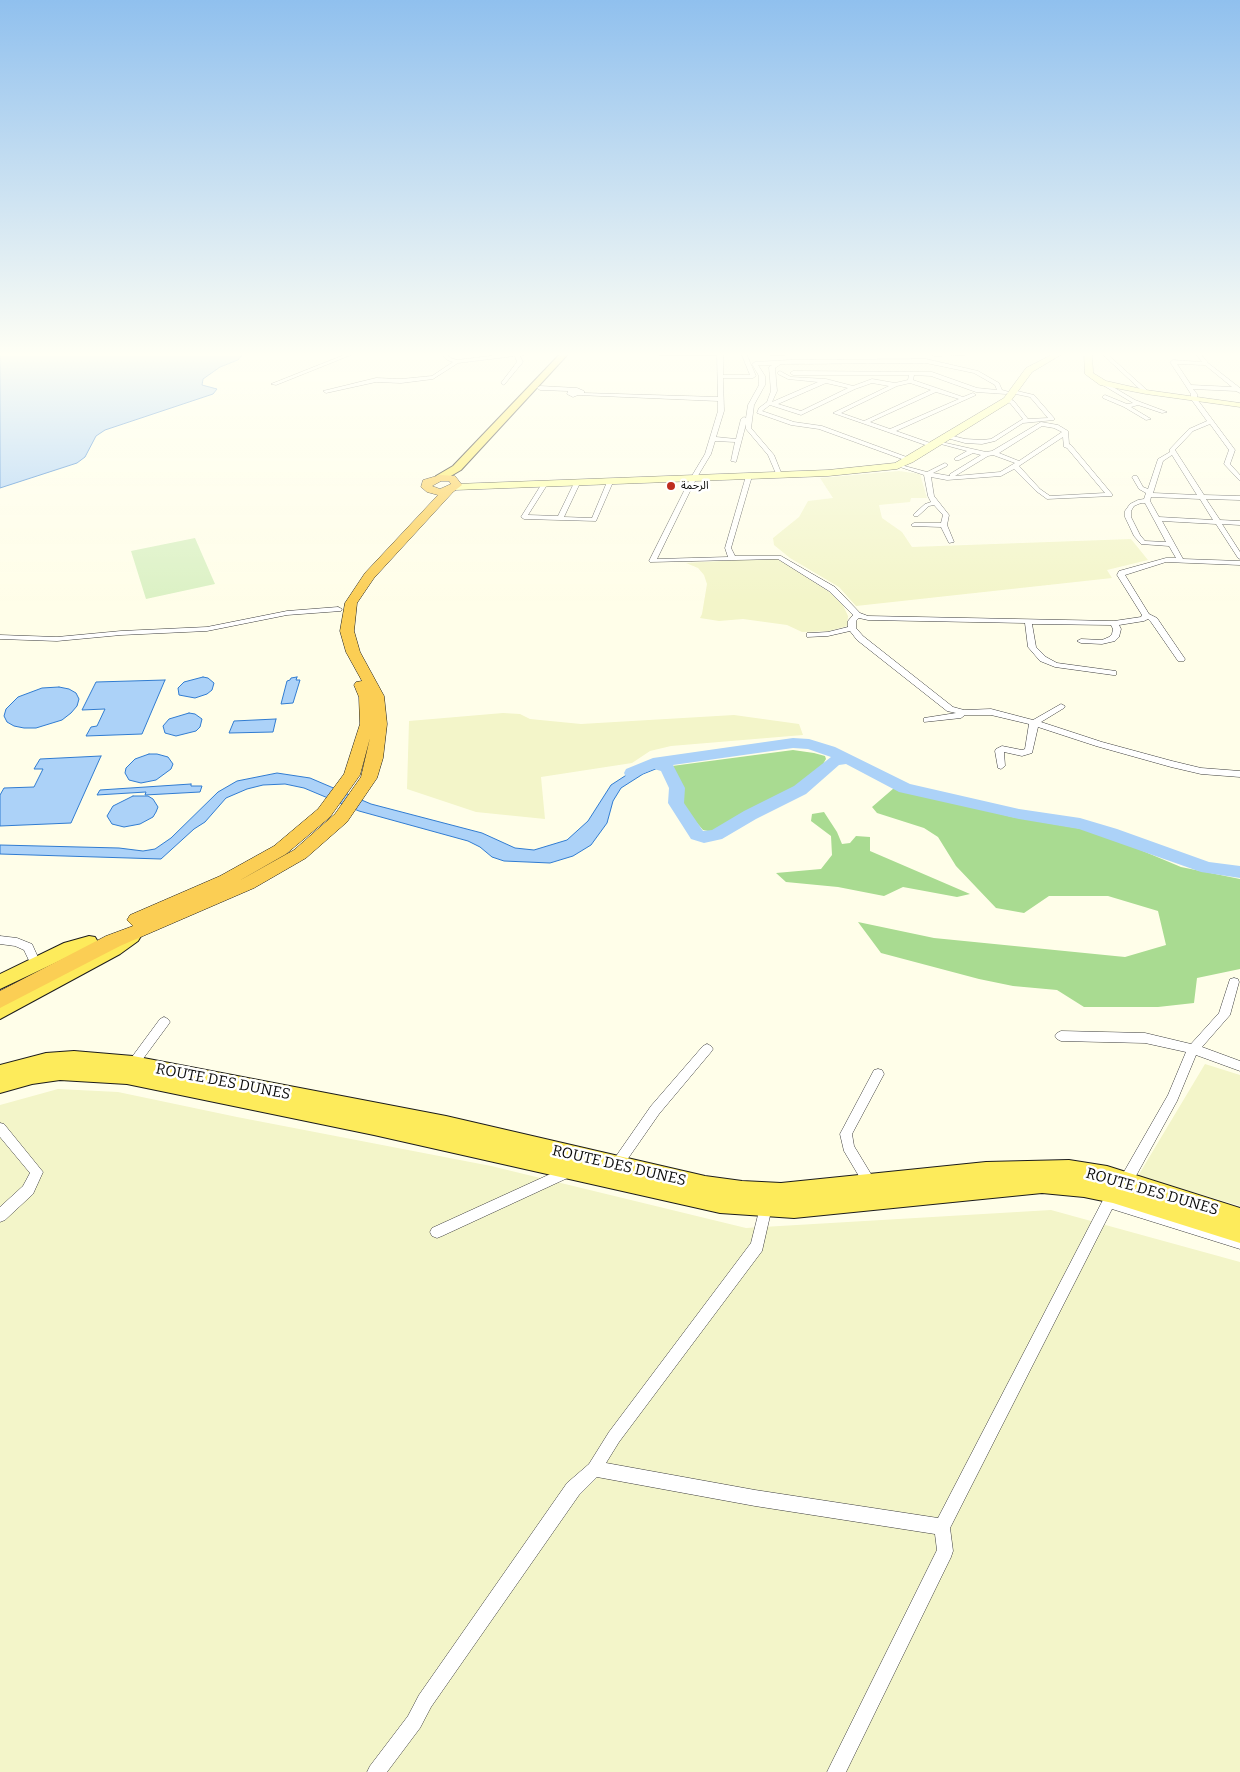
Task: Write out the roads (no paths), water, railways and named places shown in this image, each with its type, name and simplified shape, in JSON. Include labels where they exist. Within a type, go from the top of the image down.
[{"type":"highway","points":[[0,991],[89,942],[226,880],[280,850],[332,816],[352,775],[367,724],[366,697],[360,682],[343,659],[335,633],[338,609],[344,596],[358,577],[425,505],[430,495],[427,482],[440,478],[451,478],[453,487]]},
{"type":"highway","points":[[428,489],[435,491],[453,487]]},
{"type":"highway","points":[[0,1000],[113,941],[248,884],[300,854],[332,816],[369,778],[375,758],[380,724],[377,696],[352,652],[347,631],[351,603],[369,576],[453,487]]},
{"type":"main road","points":[[440,478],[458,468],[488,436]]},
{"type":"main road","points":[[453,487],[498,436]]},
{"type":"main road","points":[[453,487],[577,484],[882,469],[910,460],[949,437]]},
{"type":"main road","points":[[0,1012],[114,949],[139,930]]},
{"type":"main road","points":[[0,982],[70,948],[89,942]]},
{"type":"main road","name":"ROUTE DES DUNES","points":[[0,1073],[46,1062],[74,1059],[133,1064],[446,1126],[705,1186],[742,1191],[780,1193],[986,1171],[1036,1168],[1069,1169],[1107,1175],[1240,1218]]},
{"type":"main road","name":"ROUTE DES DUNES","points":[[0,1084],[32,1076],[60,1072],[127,1076],[374,1126],[720,1202],[794,1208],[1042,1183],[1084,1186],[1113,1193],[1240,1233]]},
{"type":"street","points":[[714,436],[708,454],[693,479],[652,561],[778,557],[832,589],[857,615],[868,618],[1114,623],[1144,619],[1146,615]]},
{"type":"street","points":[[734,461],[740,436]]},
{"type":"street","points":[[753,436],[771,455],[778,475]]},
{"type":"street","points":[[844,436],[910,460]]},
{"type":"street","points":[[910,436],[936,444],[986,454],[994,453],[1022,436]]},
{"type":"street","points":[[949,437],[982,442],[992,440],[999,436]]},
{"type":"street","points":[[899,465],[946,478],[994,476],[1018,465],[1061,436]]},
{"type":"street","points":[[1066,436],[1066,446]]},
{"type":"street","points":[[1186,436],[1173,448],[1173,453],[1240,557]]},
{"type":"street","points":[[1222,436],[1232,450],[1231,458],[1227,464],[1240,479]]},
{"type":"street","points":[[713,439],[739,441]]},
{"type":"street","points":[[994,453],[1018,465],[1038,490],[1049,498],[1111,494],[1069,446],[1047,446]]},
{"type":"street","points":[[957,460],[972,451]]},
{"type":"street","points":[[1148,496],[1160,460],[1173,453]]},
{"type":"street","points":[[946,478],[986,454]]},
{"type":"street","points":[[1231,458],[1240,460]]},
{"type":"street","points":[[927,474],[944,465]]},
{"type":"street","points":[[927,474],[931,496],[946,515],[944,525],[951,542]]},
{"type":"street","points":[[732,558],[728,548],[749,476]]},
{"type":"street","points":[[1136,476],[1140,488],[1148,496],[1156,519],[1180,560]]},
{"type":"street","points":[[544,485],[524,517],[594,520],[610,482]]},
{"type":"street","points":[[560,519],[577,484]]},
{"type":"street","points":[[1170,544],[1143,543],[1137,536],[1128,517],[1128,511],[1132,505],[1148,496],[1240,498]]},
{"type":"street","points":[[916,514],[927,505],[935,503]]},
{"type":"street","points":[[1156,519],[1240,523]]},
{"type":"street","points":[[914,526],[944,525]]},
{"type":"street","points":[[1181,659],[1154,620],[1146,615],[1121,576],[1122,572],[1151,564],[1180,560],[1240,562]]},
{"type":"street","points":[[0,637],[57,639],[120,633],[192,630],[225,626],[287,613],[338,609]]},
{"type":"street","points":[[857,615],[852,621],[852,628],[860,638],[942,705],[950,710],[964,713]]},
{"type":"street","points":[[1028,621],[1032,646],[1043,659],[1055,665],[1112,672]]},
{"type":"street","points":[[1081,641],[1102,642],[1112,639],[1116,635],[1117,629],[1114,623]]},
{"type":"street","points":[[810,635],[828,634],[852,628]]},
{"type":"street","points":[[822,643],[828,634]]},
{"type":"street","points":[[1001,766],[999,751],[1002,749],[1014,752],[1029,751],[1034,723],[1061,706]]},
{"type":"street","points":[[927,720],[964,713],[991,712],[1171,764],[1201,771],[1240,774]]},
{"type":"street","points":[[0,940],[17,942],[28,947],[36,964]]},
{"type":"street","points":[[1126,1181],[1173,1097],[1193,1049],[1224,1015],[1234,982]]},
{"type":"street","points":[[133,1064],[164,1022]]},
{"type":"street","points":[[1061,1036],[1145,1038],[1193,1049],[1240,1066]]},
{"type":"street","points":[[616,1166],[654,1110],[706,1049]]},
{"type":"street","points":[[872,1184],[848,1147],[846,1134],[878,1074]]},
{"type":"street","points":[[0,1128],[36,1172],[28,1190],[0,1216]]},
{"type":"street","points":[[437,1232],[573,1169]]},
{"type":"street","points":[[836,1772],[945,1551],[942,1527],[1110,1202],[1240,1243]]},
{"type":"street","points":[[376,1772],[414,1722],[424,1701],[573,1489],[594,1469],[614,1437],[757,1246],[766,1207]]},
{"type":"street","points":[[594,1469],[755,1498],[942,1527]]},
{"type":"water","points":[[0,436],[96,436],[85,457],[77,463],[0,488]]},
{"type":"water","points":[[203,677],[208,678],[214,683],[212,690],[207,694],[195,698],[179,695],[178,688],[184,682]]},
{"type":"water","points":[[297,677],[296,680],[300,680],[293,703],[281,704],[287,681]]},
{"type":"water","points":[[165,680],[142,734],[86,736],[91,727],[97,726],[105,709],[82,710],[96,682]]},
{"type":"water","points":[[59,687],[76,693],[79,699],[77,706],[62,720],[36,728],[14,726],[7,722],[4,716],[6,709],[18,697],[42,688]]},
{"type":"water","points":[[189,713],[195,714],[202,719],[200,727],[196,731],[176,736],[165,733],[163,726],[169,719]]},
{"type":"water","points":[[276,719],[273,732],[229,733],[234,721]]},
{"type":"water","points":[[149,754],[168,757],[173,764],[171,769],[156,780],[141,783],[129,780],[125,773],[126,768],[135,759]]},
{"type":"water","points":[[101,756],[71,823],[0,826],[0,795],[4,788],[34,787],[43,769],[34,769],[40,759]]},
{"type":"water","points":[[645,763],[663,766],[643,774],[621,788],[613,801],[607,823],[591,845],[573,856],[550,863],[504,861],[492,857],[480,847],[468,841],[359,811],[304,788],[285,784],[263,785],[247,789],[226,798],[205,822],[194,829],[161,859],[0,854],[0,845],[119,848],[143,851],[155,849],[171,838],[218,792],[237,781],[277,773],[310,778],[371,804],[482,833],[515,848],[534,850],[567,840],[588,821],[611,785]]},
{"type":"water","points":[[191,784],[191,786],[202,786],[200,792],[145,795],[146,792],[97,795],[100,790]]},
{"type":"water","points":[[133,796],[148,796],[153,799],[158,807],[153,817],[140,824],[124,827],[112,824],[107,816],[113,806]]},
{"type":"waterway","points":[[653,763],[793,743],[809,744],[830,750],[848,759]]},
{"type":"waterway","points":[[653,763],[667,768],[677,788],[676,803],[697,835],[704,837],[716,835],[750,815],[800,790],[834,761],[848,759]]},
{"type":"waterway","points":[[848,759],[905,788],[1019,814],[1080,824],[1111,833],[1207,868],[1240,872]]},
{"type":"waterway","points":[[632,773],[653,763]]},
{"type":"place","name":"الرحمة","points":[[671,486]]}]
